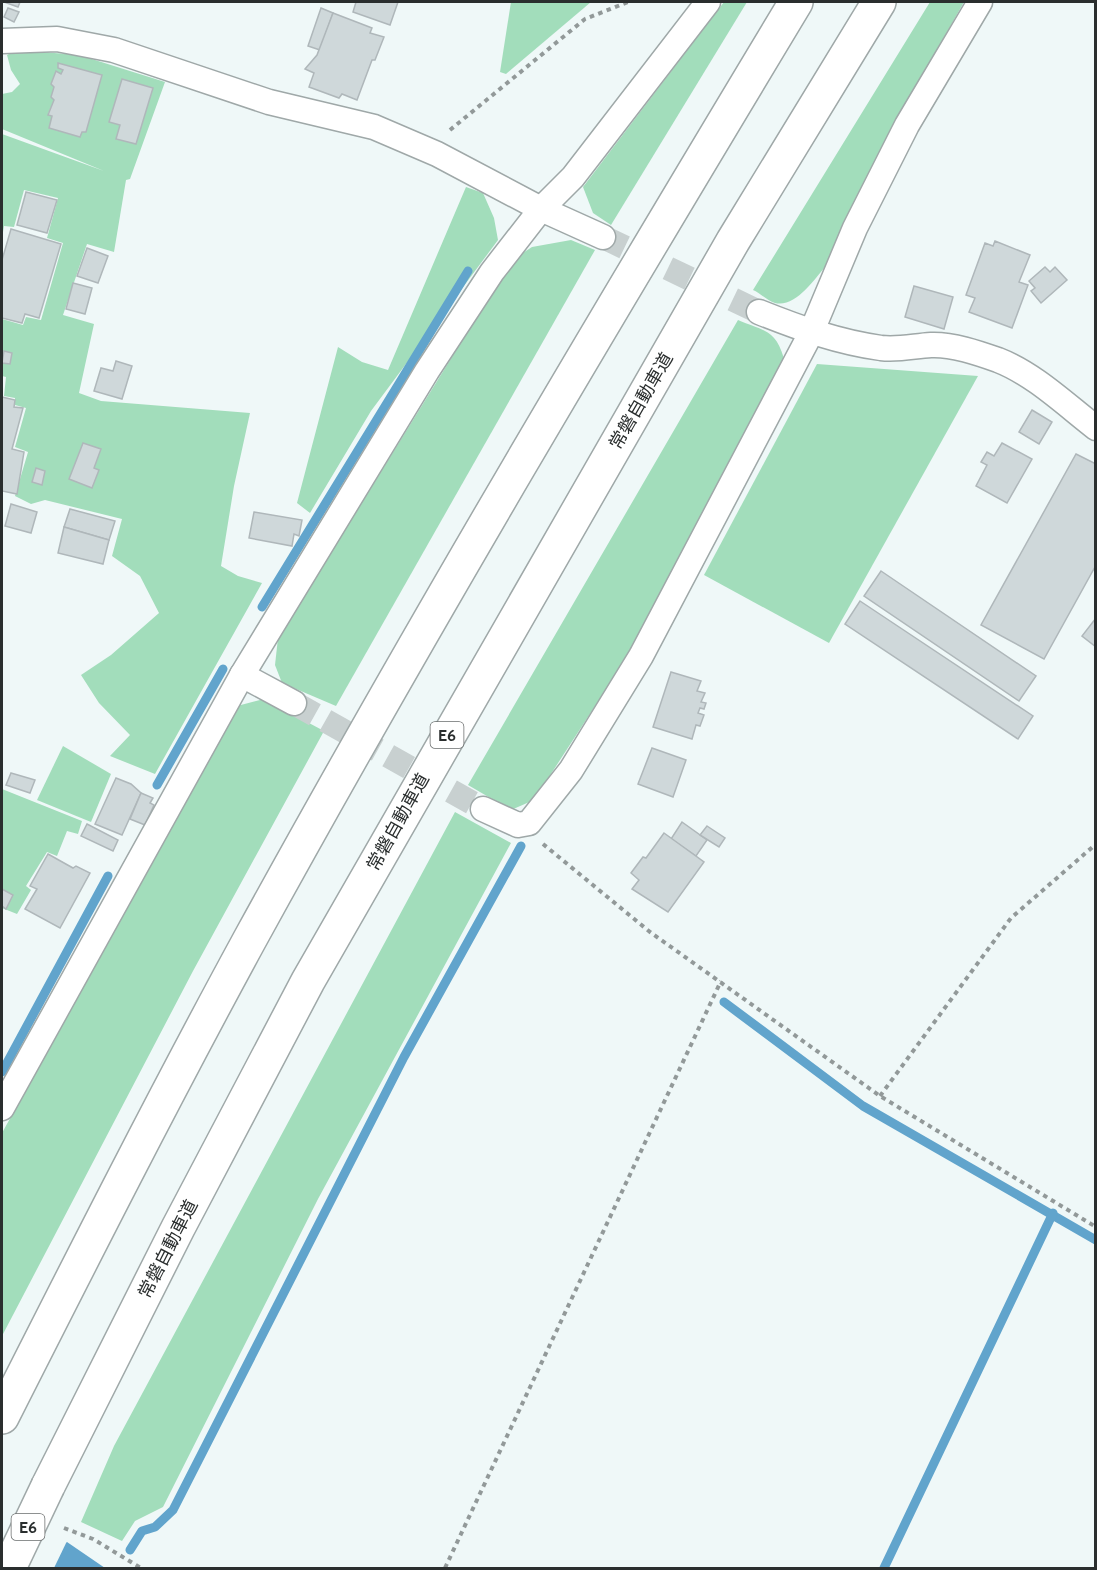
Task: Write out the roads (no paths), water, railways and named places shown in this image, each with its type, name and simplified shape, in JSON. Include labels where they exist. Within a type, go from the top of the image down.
[{"type":"highway","points":[[2,1417],[118,1189],[255,930],[410,656],[676,200],[796,2]]},
{"type":"highway","name":"常磐自動車道","points":[[9,1569],[48,1486],[178,1228],[308,981],[727,251],[879,2]]},
{"type":"street","points":[[2,1108],[242,675],[427,371],[492,272],[541,209],[573,177],[708,2]]},
{"type":"street","points":[[483,809],[518,825],[530,823],[572,771],[641,656],[811,333],[855,228],[902,135],[980,2]]},
{"type":"street","points":[[2,41],[57,39],[114,50],[269,102],[374,127],[427,149],[541,209],[603,237]]},
{"type":"street","points":[[759,312],[811,333],[880,348],[902,350],[941,346],[999,361],[1039,384],[1095,428]]},
{"type":"street","points":[[242,675],[294,703]]},
{"type":"water","points":[[67,1542],[105,1568],[2,1568]]},
{"type":"waterway","points":[[262,607],[468,271]]},
{"type":"waterway","points":[[157,785],[223,669]]},
{"type":"waterway","points":[[130,1550],[142,1531],[155,1527],[173,1510],[404,1057],[521,846]]},
{"type":"waterway","points":[[2,1072],[108,876]]},
{"type":"waterway","points":[[724,1002],[863,1106],[1096,1240]]},
{"type":"waterway","points":[[884,1568],[1053,1213]]},
{"type":"tunnel","points":[[603,237],[759,312]]},
{"type":"tunnel","points":[[294,703],[483,809]]}]
